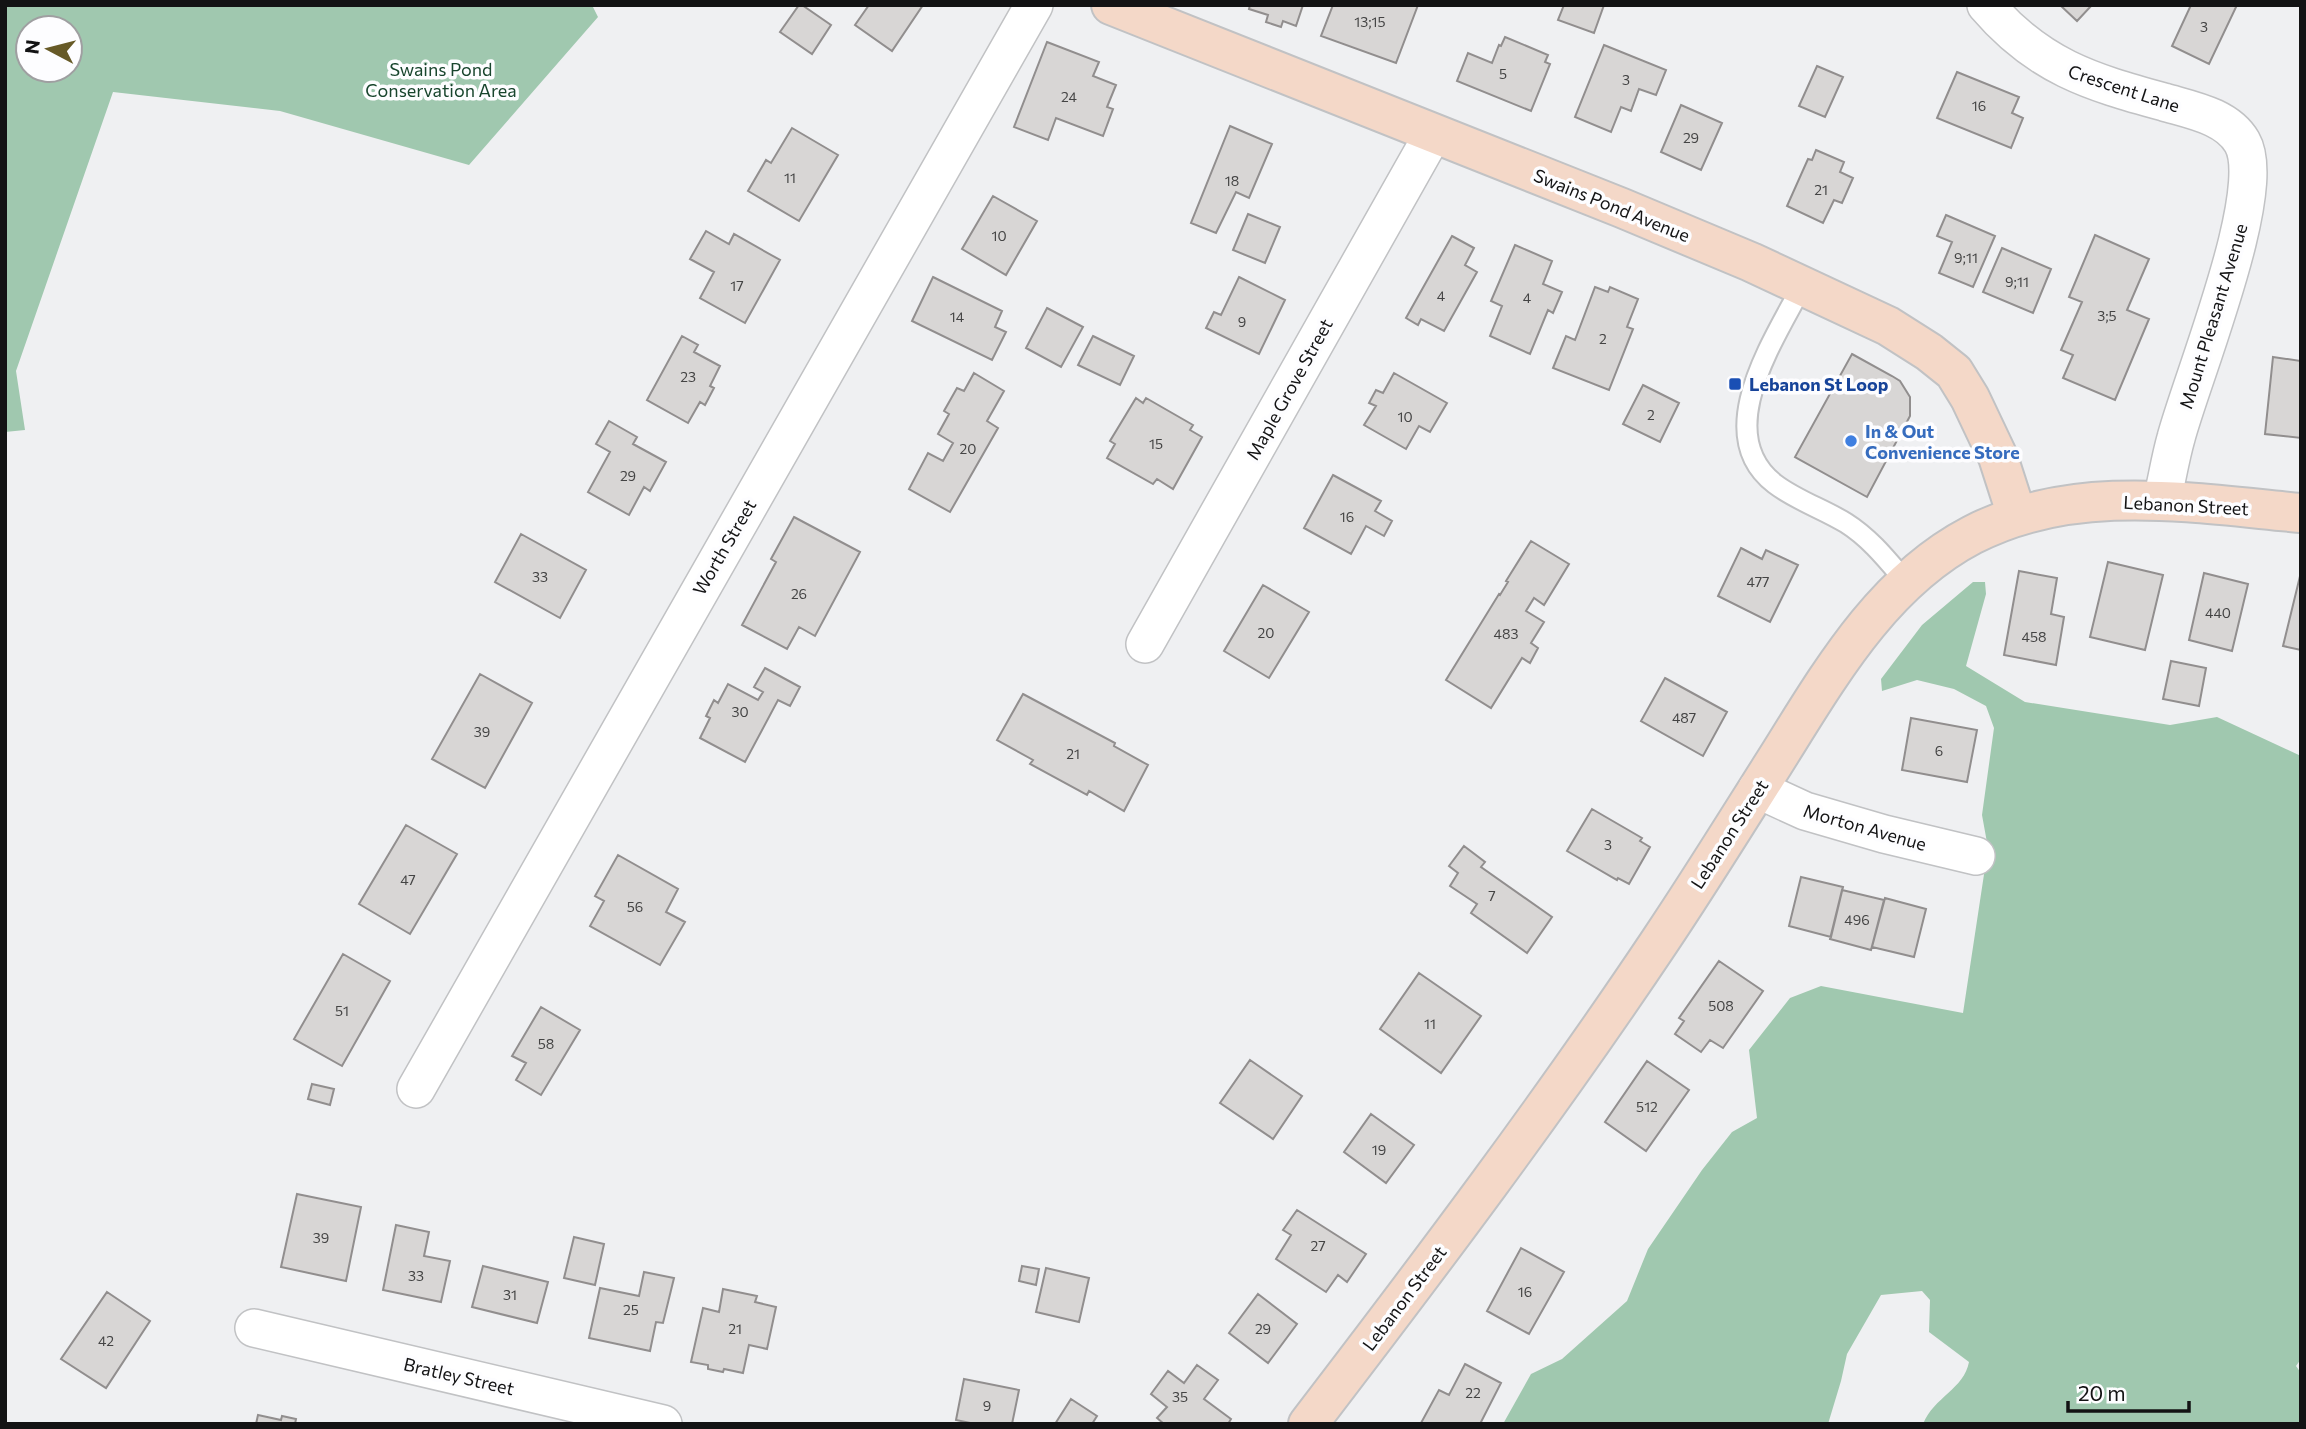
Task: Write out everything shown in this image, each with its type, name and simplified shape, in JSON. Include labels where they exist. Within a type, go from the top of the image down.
[{"type":"main road","name":"Swains Pond Avenue","points":[[1111,5],[1634,213],[1751,262],[1888,326],[1929,352],[1954,372],[1970,398],[1998,457],[2017,516]]},
{"type":"main road","name":"Lebanon Street","points":[[1308,1424],[1535,1120],[1658,943],[1819,691],[1852,645],[1906,582],[1969,537],[2017,516],[2056,506],[2162,500],[2301,513]]},
{"type":"street","name":"Worth Street","points":[[415,1089],[1034,5]]},
{"type":"street","name":"Crescent Lane","points":[[1986,5],[2024,43],[2056,65],[2109,87],[2197,112],[2225,124],[2235,134]]},
{"type":"street","name":"Maple Grove Street","points":[[1145,644],[1433,134]]},
{"type":"street","name":"Mount Pleasant Avenue","points":[[2162,500],[2176,438],[2241,230],[2249,159],[2235,134]]},
{"type":"street","name":"Morton Avenue","points":[[1757,789],[1805,811],[1884,834],[1976,856]]},
{"type":"street","name":"Bratley Street","points":[[254,1328],[663,1424]]},
{"type":"lane","points":[[1802,286],[1762,363],[1751,397],[1747,426],[1748,447],[1759,466],[1775,483],[1863,535],[1906,582]]},
{"type":"green space","name":"Swains Pond Conservation Area","points":[[5,5],[592,5],[598,17],[469,165],[280,111],[113,92],[16,371],[25,430],[5,432]]},
{"type":"green space","points":[[1973,582],[1985,582],[1986,594],[1966,666],[2025,702],[2170,725],[2217,717],[2301,756],[2301,1359],[2296,1366],[2301,1373],[2301,1424],[1923,1424],[1934,1407],[1961,1379],[1969,1362],[1929,1332],[1930,1300],[1922,1291],[1881,1295],[1847,1354],[1828,1424],[1503,1424],[1531,1374],[1562,1359],[1627,1301],[1648,1249],[1702,1170],[1732,1132],[1757,1118],[1749,1050],[1790,998],[1821,986],[1963,1013],[1988,848],[1982,815],[1994,728],[1986,706],[1954,689],[1917,680],[1882,691],[1881,679],[1922,625]]},
{"type":"building","points":[[799,5],[831,25],[812,54],[780,32]]},
{"type":"building","points":[[869,5],[923,5],[892,51],[855,25]]},
{"type":"building","points":[[1250,5],[1303,5],[1296,26],[1283,21],[1281,27],[1266,22],[1268,15],[1249,9]]},
{"type":"building","points":[[1333,5],[1418,5],[1396,63],[1321,36]]},
{"type":"building","points":[[1564,5],[1604,5],[1594,33],[1558,20]]},
{"type":"building","points":[[2060,5],[2092,5],[2077,21]]},
{"type":"building","points":[[2191,5],[2237,5],[2209,64],[2172,46]]},
{"type":"building","points":[[1505,37],[1548,55],[1545,62],[1550,64],[1531,111],[1457,81],[1468,53],[1492,63]]},
{"type":"building","points":[[1047,42],[1099,62],[1093,76],[1116,85],[1107,107],[1113,109],[1103,136],[1056,118],[1048,140],[1014,127]]},
{"type":"building","points":[[1604,45],[1666,70],[1656,95],[1639,89],[1631,111],[1621,107],[1611,132],[1575,117]]},
{"type":"building","points":[[1817,66],[1843,77],[1825,117],[1799,106]]},
{"type":"building","points":[[1957,72],[2019,97],[2012,113],[2023,118],[2011,148],[1937,118]]},
{"type":"building","points":[[1681,105],[1722,123],[1701,170],[1661,152]]},
{"type":"building","points":[[1230,126],[1272,144],[1249,198],[1236,192],[1216,233],[1191,223]]},
{"type":"building","points":[[792,128],[838,155],[799,221],[748,191],[766,160],[771,163]]},
{"type":"building","points":[[1816,150],[1844,162],[1840,172],[1853,178],[1842,203],[1834,200],[1823,223],[1787,206],[1808,159],[1812,160]]},
{"type":"building","points":[[993,196],[1037,221],[1006,275],[962,249]]},
{"type":"building","points":[[1248,214],[1280,227],[1265,263],[1233,250]]},
{"type":"building","points":[[1946,215],[1995,236],[1973,287],[1939,273],[1952,242],[1937,236]]},
{"type":"building","points":[[706,231],[729,244],[734,234],[780,260],[745,323],[700,298],[714,272],[690,259]]},
{"type":"building","points":[[2095,235],[2149,259],[2127,310],[2149,319],[2115,400],[2063,378],[2073,355],[2061,350],[2082,302],[2069,297]]},
{"type":"building","points":[[1452,236],[1474,248],[1465,265],[1477,272],[1444,331],[1421,319],[1418,325],[1406,318]]},
{"type":"building","points":[[1515,245],[1552,261],[1543,284],[1562,292],[1553,313],[1548,310],[1530,354],[1490,336],[1502,306],[1491,301]]},
{"type":"building","points":[[2002,248],[2051,269],[2033,313],[1983,292]]},
{"type":"building","points":[[933,277],[1002,311],[995,327],[1006,332],[992,360],[912,321]]},
{"type":"building","points":[[1239,277],[1285,300],[1259,354],[1206,328],[1214,312],[1221,315]]},
{"type":"building","points":[[1595,287],[1608,292],[1610,287],[1638,299],[1627,327],[1633,329],[1609,390],[1553,368],[1566,336],[1575,340]]},
{"type":"building","points":[[1047,308],[1083,327],[1061,367],[1026,348]]},
{"type":"building","points":[[682,336],[698,345],[694,352],[720,366],[710,386],[714,388],[705,405],[700,402],[688,423],[647,400]]},
{"type":"building","points":[[1093,336],[1134,356],[1120,385],[1078,365]]},
{"type":"building","name":"In & Out Convenience Store","points":[[1852,354],[1900,381],[1910,397],[1910,416],[1867,497],[1795,457]]},
{"type":"building","points":[[2273,357],[2301,361],[2301,438],[2265,434]]},
{"type":"building","points":[[974,373],[1004,391],[987,421],[998,428],[950,512],[909,489],[928,453],[943,461],[953,443],[938,434],[949,414],[944,411],[957,388],[964,391]]},
{"type":"building","points":[[1394,373],[1447,403],[1430,432],[1419,426],[1406,449],[1364,425],[1376,406],[1369,403],[1376,390],[1383,393]]},
{"type":"building","points":[[1643,385],[1679,403],[1660,442],[1623,424]]},
{"type":"building","points":[[1136,398],[1143,403],[1146,398],[1193,425],[1190,430],[1202,437],[1173,489],[1157,479],[1153,484],[1107,458],[1115,444],[1110,441]]},
{"type":"building","points":[[609,421],[637,437],[633,444],[666,462],[650,491],[644,487],[629,515],[588,492],[610,452],[596,444]]},
{"type":"building","points":[[1333,475],[1381,501],[1375,511],[1392,521],[1384,536],[1366,526],[1351,554],[1304,528]]},
{"type":"building","points":[[794,517],[860,552],[815,636],[799,627],[787,649],[742,625],[776,562],[771,559]]},
{"type":"building","points":[[521,534],[586,570],[560,618],[495,582]]},
{"type":"building","points":[[1531,541],[1569,564],[1544,605],[1534,598],[1526,611],[1544,622],[1531,643],[1538,648],[1530,663],[1522,658],[1491,708],[1446,680]]},
{"type":"building","points":[[1741,548],[1762,559],[1766,550],[1798,565],[1770,622],[1718,596]]},
{"type":"building","points":[[2108,562],[2163,575],[2145,650],[2090,637]]},
{"type":"building","points":[[2019,571],[2057,578],[2051,614],[2064,617],[2056,665],[2004,655]]},
{"type":"building","points":[[2301,572],[2301,650],[2283,646]]},
{"type":"building","points":[[2204,573],[2248,584],[2232,651],[2189,640]]},
{"type":"building","points":[[1263,585],[1309,612],[1269,678],[1224,651]]},
{"type":"building","points":[[2171,661],[2206,668],[2199,706],[2163,699]]},
{"type":"building","points":[[765,668],[800,687],[790,706],[778,700],[745,762],[700,738],[710,718],[706,716],[714,700],[718,703],[728,684],[758,700],[763,692],[754,687]]},
{"type":"building","points":[[480,674],[532,703],[485,788],[432,759]]},
{"type":"building","points":[[1665,678],[1727,712],[1703,756],[1641,721]]},
{"type":"building","points":[[1023,694],[1115,743],[1114,746],[1148,765],[1124,811],[1089,791],[1087,795],[1030,764],[1033,760],[997,740]]},
{"type":"building","points":[[1911,718],[1977,730],[1967,782],[1902,770]]},
{"type":"building","points":[[1592,809],[1642,838],[1640,841],[1650,847],[1629,884],[1618,878],[1617,880],[1567,851]]},
{"type":"building","points":[[406,825],[457,854],[410,934],[359,904]]},
{"type":"building","points":[[1464,846],[1485,862],[1481,867],[1552,917],[1527,953],[1471,913],[1477,904],[1450,886],[1458,873],[1449,866]]},
{"type":"building","points":[[618,855],[678,889],[666,912],[685,922],[660,965],[590,926],[604,901],[595,896]]},
{"type":"building","points":[[1801,877],[1843,887],[1831,937],[1789,926]]},
{"type":"building","points":[[1842,890],[1884,900],[1871,950],[1830,939]]},
{"type":"building","points":[[1885,898],[1926,909],[1914,957],[1872,947]]},
{"type":"building","points":[[343,954],[390,981],[342,1066],[294,1039]]},
{"type":"building","points":[[1719,961],[1763,991],[1723,1048],[1710,1040],[1701,1052],[1675,1034],[1684,1021],[1679,1018]]},
{"type":"building","points":[[1419,973],[1481,1016],[1441,1073],[1380,1029]]},
{"type":"building","points":[[541,1007],[580,1030],[541,1095],[516,1080],[526,1063],[512,1056]]},
{"type":"building","points":[[1250,1060],[1302,1096],[1273,1139],[1220,1103]]},
{"type":"building","points":[[1647,1061],[1689,1090],[1646,1151],[1605,1122]]},
{"type":"building","points":[[312,1084],[334,1089],[330,1105],[308,1099]]},
{"type":"building","points":[[1371,1114],[1414,1145],[1386,1183],[1344,1152]]},
{"type":"building","points":[[297,1194],[361,1207],[346,1281],[281,1267]]},
{"type":"building","points":[[1297,1210],[1366,1254],[1347,1282],[1338,1275],[1326,1292],[1276,1259],[1291,1235],[1283,1230]]},
{"type":"building","points":[[396,1225],[429,1232],[424,1256],[450,1261],[441,1302],[383,1290]]},
{"type":"building","points":[[574,1237],[604,1244],[595,1285],[564,1278]]},
{"type":"building","points":[[1521,1248],[1564,1272],[1529,1334],[1487,1311]]},
{"type":"building","points":[[483,1266],[548,1282],[537,1323],[472,1307]]},
{"type":"building","points":[[1022,1266],[1039,1269],[1036,1285],[1019,1281]]},
{"type":"building","points":[[1046,1268],[1089,1278],[1079,1322],[1036,1312]]},
{"type":"building","points":[[644,1272],[674,1278],[663,1323],[656,1322],[650,1351],[589,1338],[600,1288],[639,1296]]},
{"type":"building","points":[[723,1289],[757,1296],[755,1302],[776,1307],[767,1349],[749,1345],[743,1373],[708,1369],[708,1365],[691,1362],[703,1308],[719,1312]]},
{"type":"building","points":[[107,1292],[150,1321],[106,1388],[61,1359]]},
{"type":"building","points":[[1258,1294],[1297,1324],[1268,1363],[1229,1333]]},
{"type":"building","points":[[1465,1364],[1501,1383],[1480,1424],[1421,1423],[1439,1390],[1449,1395]]},
{"type":"building","points":[[1197,1365],[1218,1380],[1204,1399],[1231,1419],[1228,1424],[1164,1424],[1157,1418],[1167,1407],[1151,1394],[1168,1371],[1184,1383]]},
{"type":"building","points":[[964,1379],[1019,1390],[1012,1424],[975,1424],[956,1420]]},
{"type":"building","points":[[1071,1399],[1097,1416],[1092,1424],[1055,1424]]},
{"type":"building","points":[[258,1415],[281,1420],[282,1416],[296,1419],[295,1424],[256,1424]]},
{"type":"place","name":"Lebanon St Loop","points":[[1735,384]]},
{"type":"place","name":"In & Out Convenience Store","points":[[1851,441]]}]
